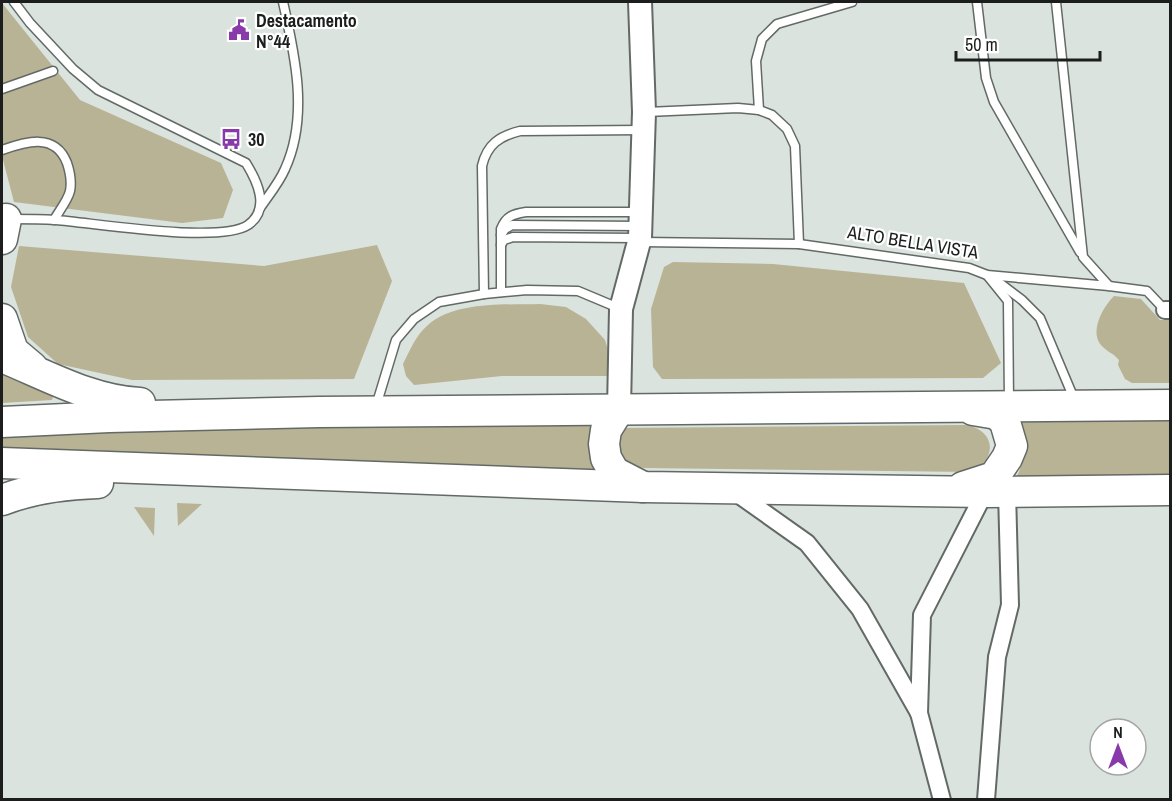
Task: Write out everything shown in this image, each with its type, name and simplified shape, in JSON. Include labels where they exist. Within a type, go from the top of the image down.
[{"type":"highway","points":[[2,319],[13,351],[41,374]]},
{"type":"highway","points":[[2,357],[118,402],[320,412]]},
{"type":"highway","points":[[2,422],[320,412],[946,406],[1010,420],[1077,405],[1170,405]]},
{"type":"highway","points":[[619,409],[606,430],[604,444],[606,458],[614,472],[644,487]]},
{"type":"highway","points":[[925,491],[970,486],[994,477],[1012,446],[1010,420]]},
{"type":"highway","points":[[2,463],[644,487],[996,492],[1170,490]]},
{"type":"highway","points":[[2,500],[20,493],[65,484],[383,478]]},
{"type":"street","points":[[619,409],[621,309],[641,230],[643,121],[640,2]]},
{"type":"street","points":[[730,488],[807,543],[860,609],[919,713],[942,800]]},
{"type":"street","points":[[919,713],[922,615],[996,492]]},
{"type":"street","points":[[986,800],[997,657],[1010,605],[996,492]]},
{"type":"lane","points":[[14,2],[73,69],[98,90],[246,163],[255,178],[260,193],[260,209]]},
{"type":"lane","points":[[3,226],[54,220],[203,234],[228,231],[248,225],[285,169],[296,132],[298,93],[294,55],[283,2]]},
{"type":"lane","points":[[759,110],[756,62],[762,39],[777,24],[852,2]]},
{"type":"lane","points":[[976,2],[986,78],[994,102],[1083,257],[1109,285]]},
{"type":"lane","points":[[1056,2],[1083,257]]},
{"type":"lane","points":[[2,89],[53,71]]},
{"type":"lane","points":[[484,294],[482,166],[484,155],[502,136],[520,131],[643,121],[738,108],[759,110],[772,116],[787,129],[795,146],[799,244]]},
{"type":"lane","points":[[2,150],[28,141],[44,142],[57,147],[71,175],[70,192],[54,220]]},
{"type":"lane","points":[[501,292],[501,240],[504,222],[509,216],[516,213],[641,230]]},
{"type":"lane","points":[[501,240],[505,229],[512,225],[641,230]]},
{"type":"lane","name":"ALTO BELLA VISTA","points":[[641,230],[799,244],[969,268],[987,275],[1109,285],[1147,291],[1168,310]]},
{"type":"lane","points":[[987,275],[1006,287],[1040,318],[1077,405]]},
{"type":"lane","points":[[987,275],[1008,302],[1010,420]]},
{"type":"lane","points":[[374,412],[396,340],[414,319],[440,302],[501,292],[578,291],[621,309]]},
{"type":"shaded area","points":[[2,3],[80,100],[221,163],[233,190],[223,218],[182,223],[14,202],[2,156]]},
{"type":"shaded area","points":[[377,245],[392,281],[354,379],[132,380],[58,364],[28,337],[11,287],[19,246],[264,266]]},
{"type":"shaded area","points":[[673,262],[773,264],[964,283],[1001,363],[983,378],[662,379],[653,367],[651,309],[664,267]]},
{"type":"shaded area","points":[[1114,296],[1141,299],[1160,320],[1170,320],[1170,383],[1132,383],[1125,379],[1118,365],[1119,360],[1099,342],[1098,321]]},
{"type":"shaded area","points":[[540,304],[566,307],[586,319],[605,340],[611,360],[608,376],[502,376],[414,385],[406,376],[403,364],[414,343],[420,333],[439,317],[466,308],[481,306]]},
{"type":"shaded area","points":[[2,369],[55,390],[52,400],[2,403]]},
{"type":"shaded area","points":[[1016,414],[1170,415],[1170,481],[1014,482],[1024,449]]},
{"type":"shaded area","points":[[598,418],[603,475],[2,455],[2,432]]},
{"type":"shaded area","points":[[965,425],[984,434],[990,445],[990,451],[983,464],[971,472],[643,468],[627,464],[616,458],[622,428]]},
{"type":"shaded area","points":[[177,503],[202,504],[178,526]]},
{"type":"shaded area","points":[[134,507],[155,508],[154,536]]},
{"type":"place","name":"Destacamento N°44","points":[[239,30]]},
{"type":"place","name":"30","points":[[231,139]]}]
